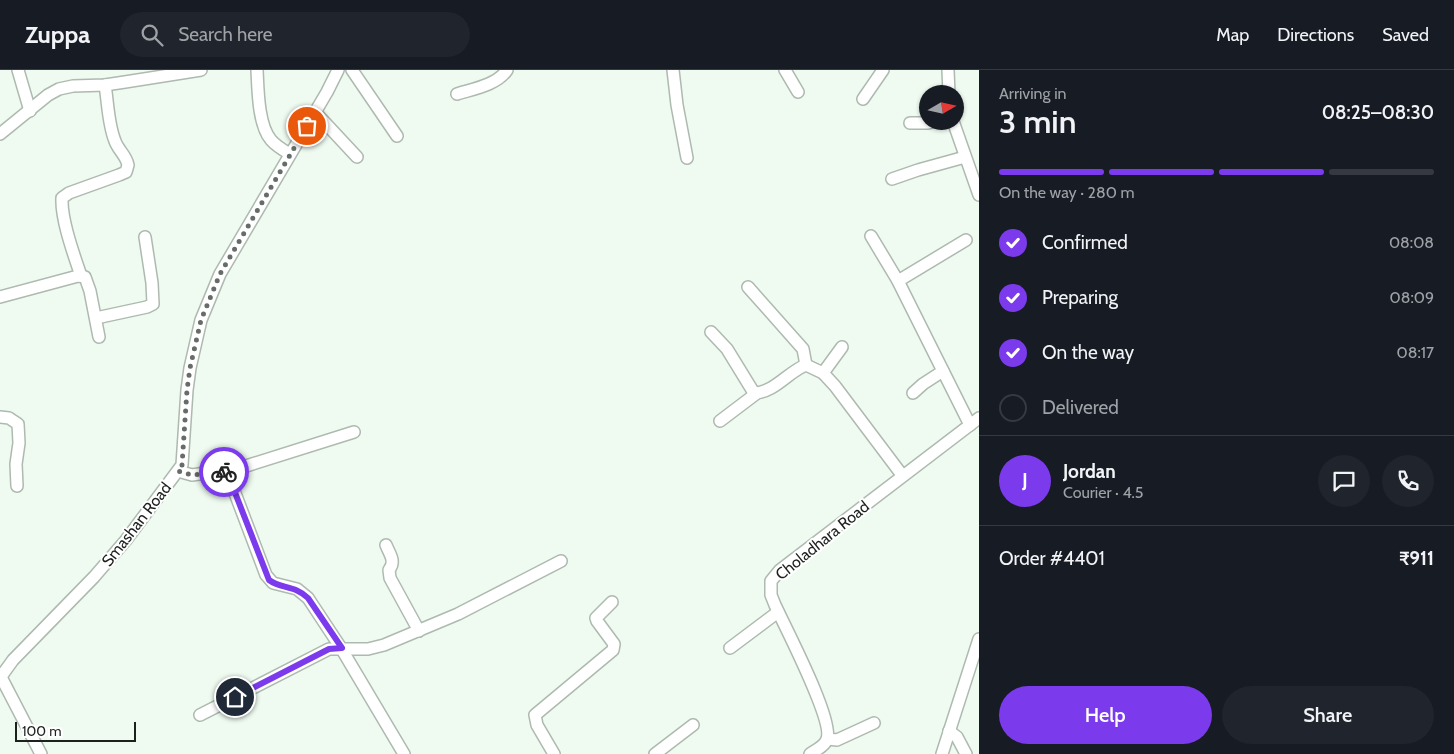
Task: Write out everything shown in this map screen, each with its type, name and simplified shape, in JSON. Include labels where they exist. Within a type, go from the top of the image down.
[{"type":"street","points":[[18,70],[30,111]]},
{"type":"street","points":[[0,134],[48,95],[59,89],[73,86],[105,85],[201,70]]},
{"type":"street","points":[[257,70],[264,129],[274,144],[290,154]]},
{"type":"street","name":"Smashan Road","points":[[0,678],[13,660],[94,577],[126,540],[182,465],[187,390],[201,320],[220,274],[338,70]]},
{"type":"street","points":[[352,70],[397,136]]},
{"type":"street","points":[[457,94],[490,83],[500,78],[507,70]]},
{"type":"street","points":[[673,70],[677,105],[687,158]]},
{"type":"street","points":[[785,70],[798,92]]},
{"type":"street","points":[[863,99],[883,70]]},
{"type":"street","points":[[948,70],[949,85]]},
{"type":"street","points":[[99,337],[87,282],[82,276],[73,250],[63,211],[62,198],[83,187],[126,172],[128,165],[112,133],[105,85]]},
{"type":"street","points":[[315,112],[357,158]]},
{"type":"street","points":[[910,123],[919,123]]},
{"type":"street","points":[[956,130],[979,195]]},
{"type":"street","points":[[892,179],[965,157]]},
{"type":"street","points":[[96,318],[153,304],[145,236]]},
{"type":"street","points":[[870,236],[898,281],[943,371],[974,422]]},
{"type":"street","points":[[898,281],[966,240]]},
{"type":"street","points":[[0,297],[82,276]]},
{"type":"street","points":[[748,287],[803,348],[806,365]]},
{"type":"street","points":[[711,332],[727,349],[752,391],[757,393]]},
{"type":"street","points":[[822,373],[842,347]]},
{"type":"street","points":[[806,365],[822,373],[835,386],[902,475]]},
{"type":"street","points":[[720,420],[757,393],[806,365]]},
{"type":"street","points":[[913,393],[943,371]]},
{"type":"street","points":[[0,417],[15,421],[19,429],[16,464],[17,486]]},
{"type":"street","name":"Choladhara Road","points":[[828,738],[814,687],[771,595],[770,586],[774,576],[902,475],[974,422]]},
{"type":"street","points":[[178,471],[192,475],[220,471],[227,472],[354,432]]},
{"type":"street","points":[[227,472],[269,580],[301,592],[308,598],[342,648],[404,754]]},
{"type":"street","points":[[386,546],[393,560],[392,566],[388,570],[390,578],[419,631]]},
{"type":"street","points":[[200,715],[329,649],[375,648],[458,614],[561,561]]},
{"type":"street","points":[[554,754],[537,724],[535,715],[613,650],[614,644],[596,618],[612,602]]},
{"type":"street","points":[[730,648],[778,612]]},
{"type":"street","points":[[942,754],[979,639]]},
{"type":"street","points":[[0,678],[41,754]]},
{"type":"street","points":[[810,754],[821,747],[828,738],[837,740],[874,723]]},
{"type":"street","points":[[655,754],[693,725]]},
{"type":"street","points":[[949,732],[957,738],[966,754]]},
{"type":"way so far","points":[[224,472],[192,475],[178,471],[182,465],[190,368],[201,320],[220,274],[307,126]]},
{"type":"route","points":[[224,472],[227,472],[269,580],[273,583],[297,589],[308,598],[342,648],[329,649],[235,697]]}]
